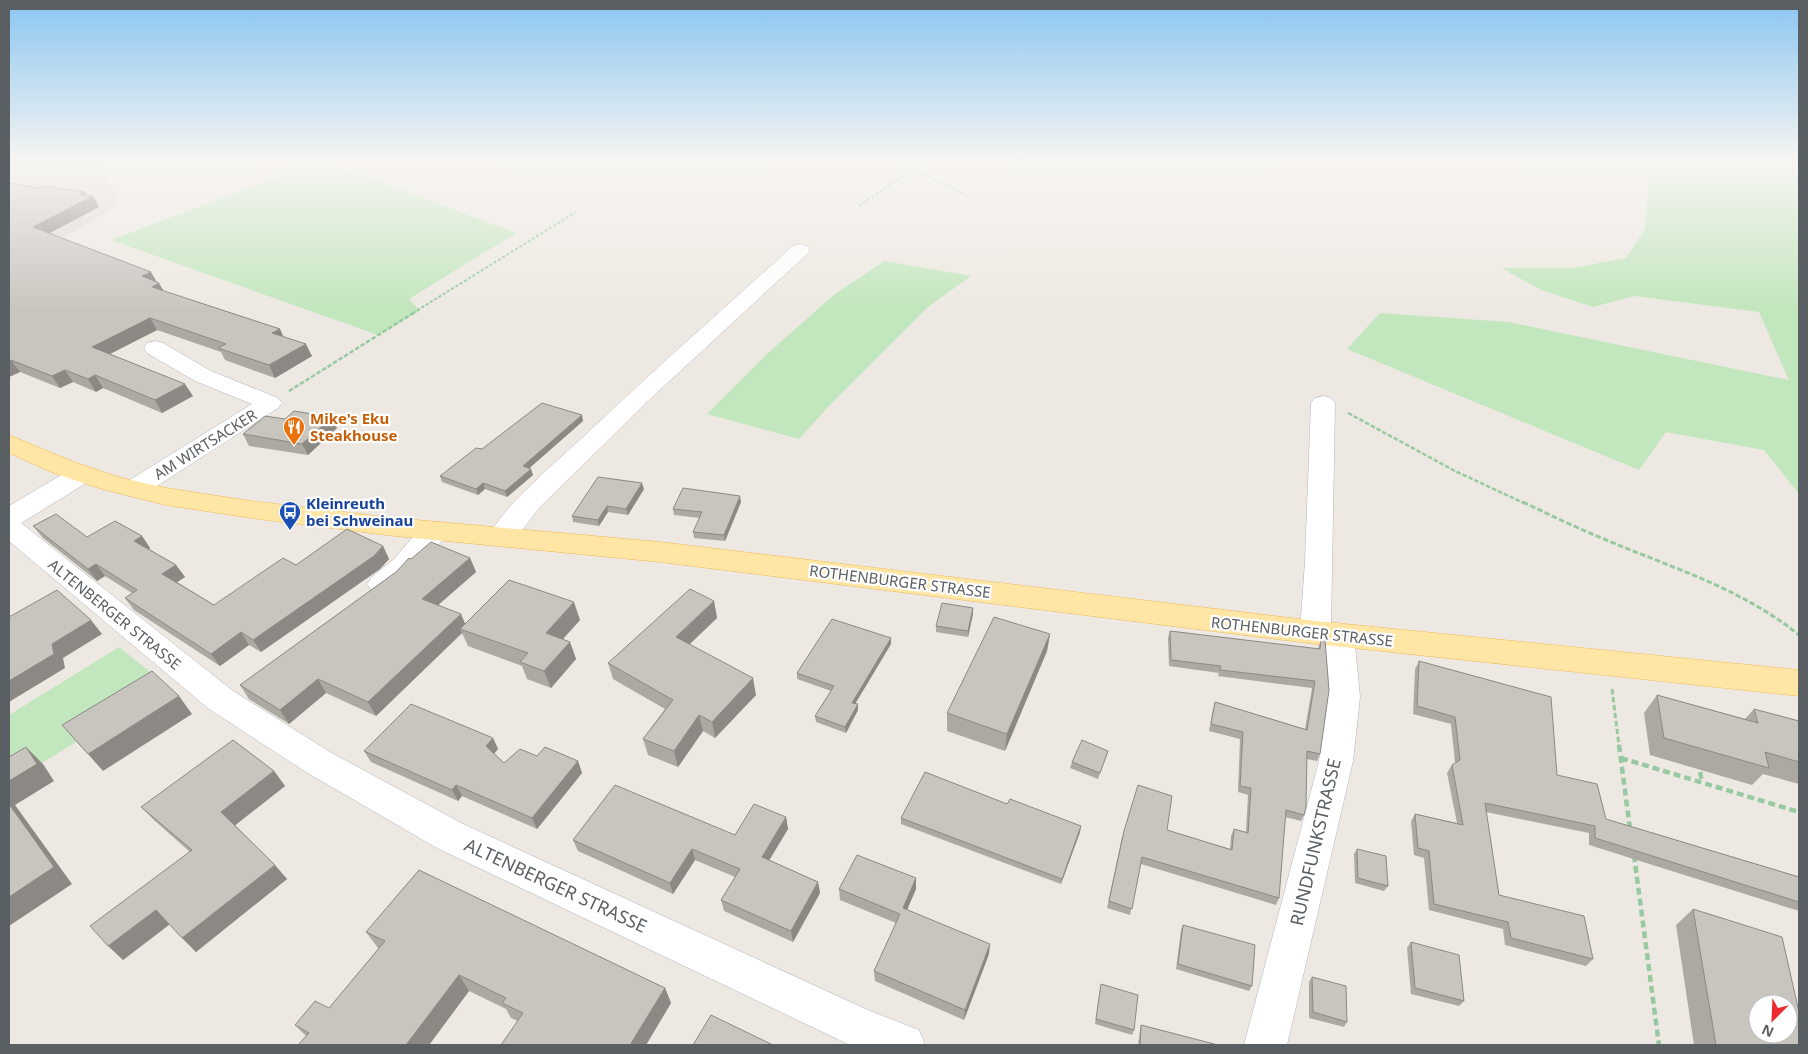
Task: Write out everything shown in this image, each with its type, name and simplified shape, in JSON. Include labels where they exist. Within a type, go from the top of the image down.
[{"type":"main road","name":"ROTHENBURGER STRASSE","points":[[9,443],[82,474],[134,489],[229,506],[434,531],[783,566],[1327,634],[1608,661],[1799,683]]},
{"type":"street","points":[[501,537],[531,501],[559,474],[800,250]]},
{"type":"street","name":"AM WIRTSACKER","points":[[154,348],[203,376],[270,403]]},
{"type":"street","name":"AM WIRTSACKER","points":[[134,489],[270,403]]},
{"type":"street","name":"RUNDFUNKSTRASSE","points":[[1265,1045],[1336,761],[1344,697],[1327,634],[1320,561],[1323,403]]},
{"type":"street","points":[[9,518],[82,474]]},
{"type":"street","name":"ALTENBERGER STRASSE","points":[[9,527],[233,692],[318,762],[450,836],[862,1029],[904,1045]]},
{"type":"street","points":[[360,600],[391,577],[434,531]]},
{"type":"path","points":[[270,403],[576,212]]},
{"type":"path","points":[[1323,403],[1335,406],[1455,471],[1603,539],[1715,583],[1778,618],[1799,635]]},
{"type":"path","points":[[1608,661],[1631,836]]},
{"type":"path","points":[[1621,758],[1799,812]]},
{"type":"path","points":[[1700,772],[1702,782]]},
{"type":"path","points":[[1632,845],[1659,1045]]},
{"type":"shaded area","points":[[9,212],[106,212],[80,229],[9,262]]},
{"type":"green space","points":[[184,212],[461,212],[516,233],[409,299],[420,311],[378,335],[111,240]]},
{"type":"green space","points":[[1646,212],[1799,212],[1799,494],[1764,450],[1666,432],[1639,470],[1347,349],[1380,313],[1508,322],[1789,380],[1759,312],[1634,296],[1593,307],[1541,290],[1501,268],[1573,268],[1626,258],[1645,229]]},
{"type":"green space","points":[[884,261],[971,276],[928,307],[827,408],[799,439],[707,414],[768,353],[835,294]]},
{"type":"green space","points":[[119,647],[168,686],[9,783],[9,715]]},
{"type":"building","points":[[9,212],[62,212],[33,227],[151,272],[142,276],[159,283],[152,287],[280,329],[272,333],[306,344],[269,365],[218,348],[226,344],[150,318],[92,347],[185,384],[155,400],[95,375],[88,379],[65,370],[52,376],[11,360],[9,361]]},
{"type":"building","points":[[542,403],[582,415],[523,466],[531,469],[505,491],[483,483],[476,489],[440,476],[476,448],[482,449]]},
{"type":"building","points":[[294,411],[332,417],[302,444],[243,434],[265,416],[285,419]]},
{"type":"building","points":[[598,477],[642,483],[626,509],[607,506],[598,520],[572,516]]},
{"type":"building","points":[[683,488],[740,496],[724,535],[693,532],[702,512],[673,509]]},
{"type":"building","points":[[56,514],[87,537],[115,521],[142,536],[134,541],[176,565],[162,574],[214,605],[283,558],[296,565],[347,529],[383,546],[374,556],[253,640],[241,632],[211,654],[125,598],[137,590],[96,564],[88,569],[33,526]]},
{"type":"building","points":[[431,542],[470,558],[422,599],[461,614],[368,702],[318,679],[280,710],[240,685],[396,572],[409,558],[411,559]]},
{"type":"building","points":[[509,580],[574,602],[546,633],[570,642],[544,671],[520,662],[528,653],[460,629]]},
{"type":"building","points":[[690,589],[714,601],[676,637],[753,678],[712,722],[699,715],[674,751],[643,739],[673,700],[608,663]]},
{"type":"building","points":[[57,590],[91,620],[52,644],[54,654],[9,681],[9,617]]},
{"type":"building","points":[[942,603],[973,608],[968,631],[936,626]]},
{"type":"building","points":[[994,617],[1050,634],[1007,734],[947,713]]},
{"type":"building","points":[[832,619],[891,638],[852,703],[858,704],[845,727],[815,716],[834,686],[797,673]]},
{"type":"building","points":[[1170,631],[1320,649],[1321,639],[1325,640],[1329,690],[1320,754],[1307,751],[1306,807],[1304,815],[1286,810],[1279,898],[1142,857],[1132,909],[1109,901],[1124,831],[1138,785],[1172,796],[1167,830],[1232,850],[1234,829],[1248,833],[1251,788],[1240,786],[1243,732],[1211,724],[1215,702],[1307,730],[1315,681],[1220,670],[1221,666],[1171,660]]},
{"type":"building","points":[[1419,661],[1551,697],[1557,775],[1597,784],[1606,819],[1799,877],[1799,902],[1595,838],[1595,826],[1485,803],[1499,895],[1584,916],[1593,959],[1511,938],[1508,922],[1434,904],[1429,851],[1418,848],[1415,814],[1463,825],[1452,765],[1460,760],[1455,717],[1417,706]]},
{"type":"building","points":[[152,671],[179,696],[88,754],[62,725]]},
{"type":"building","points":[[1657,695],[1758,723],[1754,709],[1799,721],[1799,762],[1765,752],[1769,768],[1664,738]]},
{"type":"building","points":[[411,704],[493,738],[486,746],[504,763],[520,749],[537,756],[545,747],[578,761],[532,818],[456,785],[452,790],[364,751]]},
{"type":"building","points":[[233,740],[274,771],[221,812],[275,865],[182,938],[156,910],[108,946],[90,926],[192,850],[141,807]]},
{"type":"building","points":[[1082,740],[1108,751],[1100,773],[1072,762]]},
{"type":"building","points":[[26,747],[37,764],[9,781],[9,757]]},
{"type":"building","points":[[925,772],[1007,804],[1010,799],[1081,826],[1062,879],[901,818]]},
{"type":"building","points":[[615,785],[735,835],[754,804],[786,817],[762,857],[818,882],[791,931],[721,900],[740,869],[692,849],[670,883],[573,840]]},
{"type":"building","points":[[9,804],[54,867],[9,897]]},
{"type":"building","points":[[1357,849],[1386,856],[1388,886],[1358,878]]},
{"type":"building","points":[[857,855],[916,878],[903,908],[990,944],[965,1010],[874,971],[900,914],[839,889]]},
{"type":"building","points":[[419,870],[665,988],[630,1045],[501,1045],[523,1013],[502,1003],[506,998],[459,975],[406,1045],[298,1045],[309,1033],[295,1025],[315,1001],[329,1008],[385,941],[366,932]]},
{"type":"building","points":[[1693,909],[1782,937],[1795,994],[1748,994],[1748,1044],[1798,1044],[1798,1008],[1799,1045],[1716,1045]]},
{"type":"building","points":[[1183,925],[1255,945],[1252,986],[1178,964]]},
{"type":"building","points":[[1411,942],[1459,955],[1464,1001],[1415,988]]},
{"type":"building","points":[[1312,977],[1346,986],[1347,1022],[1313,1012]]},
{"type":"building","points":[[1101,984],[1138,995],[1134,1030],[1096,1019]]},
{"type":"building","points":[[711,1015],[773,1045],[693,1045]]},
{"type":"building","points":[[1141,1025],[1218,1045],[1140,1045]]},
{"type":"place","name":"Mike's Eku Steakhouse","points":[[294,446]]},
{"type":"place","name":"Kleinreuth bei Schweinau","points":[[290,531]]}]
